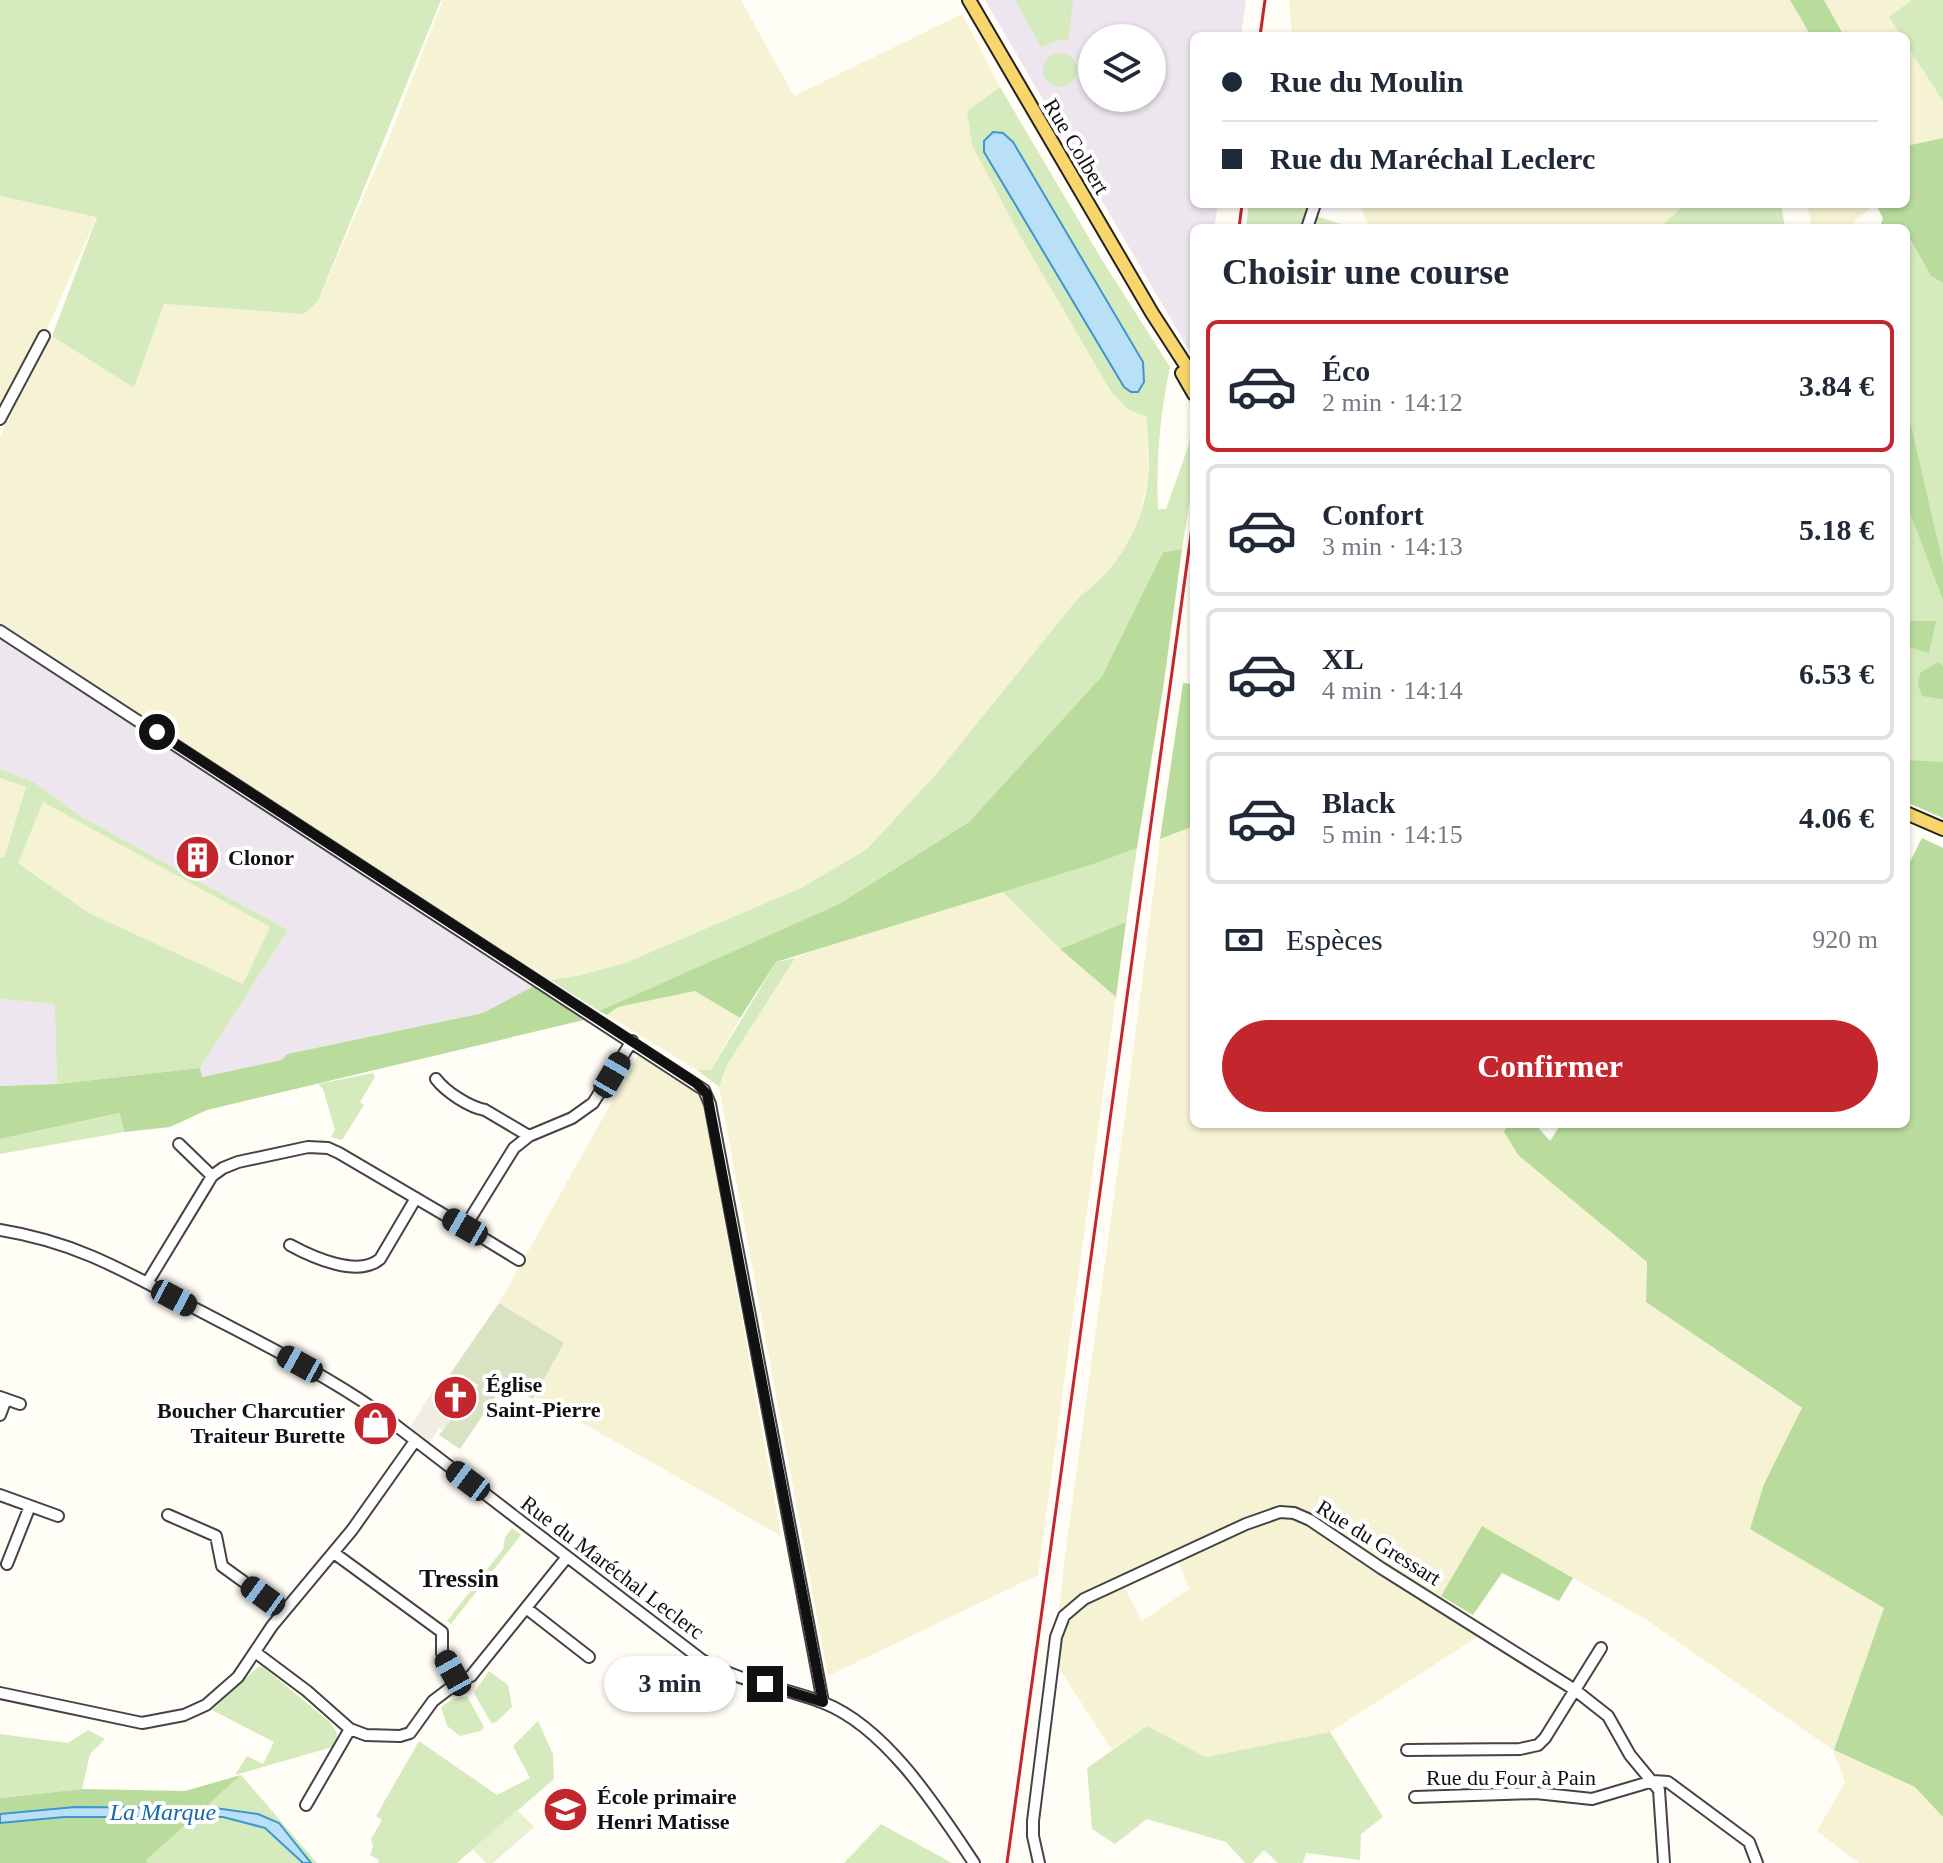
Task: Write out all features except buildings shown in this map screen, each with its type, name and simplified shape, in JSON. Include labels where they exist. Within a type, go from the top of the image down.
[{"type":"main road","name":"Rue Colbert","points":[[969,0],[1152,313],[1190,372]]},
{"type":"main road","name":"Rue Colbert","points":[[1152,313],[1190,386]]},
{"type":"main road","points":[[1910,815],[1943,829]]},
{"type":"street","points":[[0,419],[44,336]]},
{"type":"street","points":[[0,631],[696,1083],[709,1098],[823,1702]]},
{"type":"street","points":[[465,1227],[510,1152],[529,1136],[572,1118],[593,1103],[632,1041]]},
{"type":"street","points":[[436,1079],[443,1087],[477,1108],[529,1136]]},
{"type":"street","points":[[179,1144],[212,1176]]},
{"type":"street","points":[[147,1283],[212,1176],[238,1162],[301,1148],[321,1147],[339,1153],[519,1260]]},
{"type":"street","points":[[290,1245],[324,1262],[372,1265],[380,1259],[416,1198]]},
{"type":"street","name":"Rue du Maréchal Leclerc","points":[[0,1230],[66,1244],[103,1259],[321,1376],[369,1406],[710,1665],[823,1702],[860,1724],[901,1764],[933,1802],[974,1863]]},
{"type":"street","points":[[0,1415],[3,1398],[20,1404]]},
{"type":"street","points":[[0,1693],[127,1722],[155,1722],[184,1715],[213,1700],[238,1677],[284,1611],[334,1553],[411,1438]]},
{"type":"street","points":[[0,1495],[58,1516]]},
{"type":"street","points":[[7,1564],[30,1506]]},
{"type":"street","name":"Rue du Gressart","points":[[1039,1863],[1033,1821],[1053,1648],[1064,1616],[1084,1599],[1266,1515],[1287,1512],[1310,1520],[1575,1690],[1608,1716],[1630,1755],[1653,1781],[1661,1798],[1664,1863]]},
{"type":"street","points":[[168,1515],[216,1536],[222,1566],[284,1611]]},
{"type":"street","points":[[334,1553],[442,1632],[442,1653],[458,1682]]},
{"type":"street","points":[[255,1652],[307,1691],[350,1729],[366,1735],[406,1735],[414,1729],[433,1701],[471,1676],[567,1557]]},
{"type":"street","points":[[526,1608],[589,1657]]},
{"type":"street","points":[[1407,1750],[1533,1747],[1545,1738],[1601,1648]]},
{"type":"street","points":[[306,1805],[350,1729]]},
{"type":"street","points":[[1653,1781],[1679,1787],[1745,1838],[1752,1847],[1757,1863]]},
{"type":"street","name":"Rue du Four à Pain","points":[[1415,1797],[1536,1793],[1592,1799],[1653,1781]]},
{"type":"shaded area","points":[[443,0],[741,0],[794,96],[962,14],[1000,87],[967,111],[1018,232],[1110,390],[1127,409],[1147,416],[1148,479],[1138,523],[1126,549],[1095,586],[1079,597],[937,773],[867,849],[801,888],[625,963],[550,980],[0,621],[0,436],[52,336],[134,388],[164,304],[304,314],[318,301],[389,138]]},
{"type":"shaded area","points":[[985,0],[1246,0],[1242,32],[1190,32],[1190,208],[1217,208],[1215,224],[1190,224],[1190,352]]},
{"type":"shaded area","points":[[1289,0],[1790,0],[1809,32],[1292,32]]},
{"type":"shaded area","points":[[1824,0],[1943,0],[1943,138],[1910,145],[1910,32],[1842,32]]},
{"type":"shaded area","points":[[0,196],[97,216],[44,336],[0,419]]},
{"type":"shaded area","points":[[1361,208],[1681,208],[1664,224],[1368,224]]},
{"type":"shaded area","points":[[1808,208],[1870,208],[1852,224],[1811,224]]},
{"type":"shaded area","points":[[0,621],[550,980],[483,1013],[287,1054],[282,1060],[202,1077],[200,1068],[288,930],[82,817],[34,782],[0,769]]},
{"type":"shaded area","points":[[0,778],[26,787],[4,858],[0,857]]},
{"type":"shaded area","points":[[42,801],[270,927],[243,985],[89,913],[18,863]]},
{"type":"shaded area","points":[[1190,828],[1190,1128],[1506,1128],[1504,1132],[1518,1155],[1647,1262],[1646,1302],[1802,1409],[1764,1484],[1750,1529],[1884,1608],[1834,1750],[1916,1787],[1943,1817],[1943,1863],[1859,1863],[1817,1831],[1845,1782],[1833,1750],[1645,1619],[1483,1527],[1441,1596],[1482,1634],[1330,1732],[1206,1757],[1147,1726],[1112,1750],[1054,1661],[1064,1564],[1160,839]],"holes":[[[1178,1560],[1189,1589],[1142,1621],[1123,1585]]]},
{"type":"shaded area","points":[[1002,891],[1060,949],[1116,997],[1038,1575],[828,1676],[719,1087],[727,1065],[795,958],[836,942]]},
{"type":"shaded area","points":[[695,991],[740,1018],[711,1070],[697,1070],[607,1015],[618,1007]]},
{"type":"shaded area","points":[[0,999],[56,1004],[57,1084],[0,1086]]},
{"type":"shaded area","points":[[640,1052],[696,1090],[703,1102],[781,1536],[535,1396],[564,1343],[499,1303]]},
{"type":"shaded area","points":[[435,1387],[442,1394],[437,1402],[444,1407],[440,1412],[450,1421],[443,1430],[439,1428],[430,1442],[421,1446],[406,1434]]},
{"type":"green space","points":[[0,0],[441,0],[318,301],[304,314],[164,304],[134,388],[52,336],[97,217],[0,196]]},
{"type":"green space","points":[[1015,0],[1073,0],[1068,41],[1059,40],[1041,47]]},
{"type":"green space","points":[[1790,0],[1824,0],[1842,32],[1809,32]]},
{"type":"green space","points":[[1912,0],[1943,0],[1943,101],[1910,50],[1910,32],[1898,32],[1889,17]]},
{"type":"green space","points":[[1060,53],[1072,58],[1077,70],[1072,82],[1060,87],[1048,82],[1043,70],[1048,58]]},
{"type":"green space","points":[[1000,87],[1102,260],[1170,367],[1160,438],[1158,509],[1166,509],[1190,436],[1190,500],[1182,549],[1163,552],[1102,676],[969,822],[839,904],[599,1011],[550,980],[625,963],[801,888],[867,849],[937,773],[1079,597],[1105,574],[1134,531],[1148,480],[1147,417],[1127,409],[1110,390],[1018,232],[972,145],[967,111]]},
{"type":"green space","points":[[1943,138],[1943,283],[1931,276],[1910,240],[1910,224],[1881,224],[1883,219],[1878,208],[1910,208],[1910,145]]},
{"type":"green space","points":[[1248,208],[1310,208],[1308,213],[1340,224],[1246,224]]},
{"type":"green space","points":[[1681,208],[1782,208],[1784,224],[1664,224]]},
{"type":"green space","points":[[1910,241],[1931,276],[1943,283],[1943,818],[1910,804]]},
{"type":"green space","points":[[1910,421],[1943,564],[1943,600],[1911,515]]},
{"type":"green space","points":[[1182,549],[1137,848],[776,962],[740,1018],[695,991],[618,1007],[607,1015],[599,1011],[839,904],[969,822],[1102,676],[1163,552]]},
{"type":"green space","points":[[1910,621],[1936,621],[1929,653],[1910,647]]},
{"type":"green space","points":[[1938,662],[1943,666],[1943,699],[1922,696],[1918,684],[1920,673]]},
{"type":"green space","points":[[1183,683],[1190,684],[1190,828],[1160,839]]},
{"type":"green space","points":[[1910,760],[1943,762],[1943,818],[1910,804]]},
{"type":"green space","points":[[0,769],[34,782],[82,817],[288,930],[200,1068],[57,1084],[55,1004],[0,999],[0,857],[4,858],[26,787],[0,778]],"holes":[[[43,802],[270,927],[243,984],[89,913],[18,863]]]},
{"type":"green space","points":[[1922,838],[1943,848],[1943,1817],[1915,1787],[1834,1750],[1884,1608],[1750,1529],[1764,1484],[1802,1408],[1646,1302],[1647,1262],[1518,1155],[1504,1132],[1506,1128],[1539,1128],[1550,1141],[1558,1128],[1910,1128],[1910,862]]},
{"type":"green space","points":[[1137,848],[1126,922],[1060,949],[1002,891]]},
{"type":"green space","points":[[1126,922],[1116,997],[1060,949]]},
{"type":"green space","points":[[795,958],[727,1065],[719,1087],[697,1070],[711,1070],[776,962]]},
{"type":"green space","points":[[534,986],[588,1019],[207,1110],[170,1127],[124,1132],[120,1113],[0,1139],[0,1086],[57,1084],[200,1068],[202,1077],[282,1060],[287,1054],[483,1013]]},
{"type":"green space","points":[[373,1073],[375,1077],[360,1102],[364,1105],[342,1140],[331,1137],[335,1130],[323,1089],[318,1084]]},
{"type":"green space","points":[[121,1113],[124,1132],[0,1154],[0,1139]]},
{"type":"green space","points":[[499,1303],[564,1343],[533,1399],[504,1384],[460,1449],[439,1435],[450,1421],[446,1416],[449,1411],[456,1416],[478,1385],[467,1378],[459,1384],[450,1374]]},
{"type":"green space","points":[[1482,1526],[1573,1578],[1559,1601],[1502,1573],[1473,1615],[1441,1596]]},
{"type":"green space","points":[[512,1528],[521,1535],[451,1624],[447,1621],[503,1549],[505,1537]]},
{"type":"green space","points":[[258,1667],[263,1667],[330,1722],[337,1733],[336,1746],[235,1775],[247,1756],[263,1764],[274,1742],[212,1710]]},
{"type":"green space","points":[[489,1671],[508,1685],[512,1707],[491,1723],[474,1693]]},
{"type":"green space","points":[[467,1696],[484,1727],[481,1731],[460,1736],[447,1726],[441,1707],[453,1699]]},
{"type":"green space","points":[[538,1721],[553,1754],[554,1779],[457,1863],[378,1863],[379,1860],[370,1855],[373,1847],[371,1839],[382,1820],[376,1816],[419,1741],[497,1795],[530,1778],[513,1746]]},
{"type":"green space","points":[[1147,1726],[1206,1757],[1330,1732],[1383,1817],[1361,1834],[1360,1860],[1306,1853],[1303,1863],[1278,1863],[1264,1850],[1252,1863],[1245,1863],[1226,1842],[1147,1819],[1115,1844],[1092,1829],[1087,1768]]},
{"type":"green space","points":[[88,1730],[105,1739],[90,1754],[82,1789],[0,1798],[0,1734],[68,1743]]},
{"type":"green space","points":[[241,1775],[317,1863],[148,1863],[145,1860]]},
{"type":"green space","points":[[241,1775],[146,1860],[148,1863],[0,1863],[0,1798],[82,1789],[185,1791]]},
{"type":"green space","points":[[517,1810],[534,1827],[493,1863],[486,1863],[473,1849]]},
{"type":"green space","points":[[881,1824],[952,1863],[844,1863]]},
{"type":"water","points":[[993,132],[1003,133],[1013,142],[1143,362],[1144,382],[1138,392],[1124,387],[984,152],[984,141]]},
{"type":"water","name":"La Marque","points":[[75,1807],[215,1808],[258,1814],[279,1823],[311,1863],[303,1863],[265,1828],[223,1817],[64,1817],[0,1823],[0,1814]]},
{"type":"railway","points":[[1261,32],[1265,0]]},
{"type":"railway","points":[[1240,224],[1242,208]]},
{"type":"railway","points":[[1007,1863],[1190,542]]},
{"type":"place","name":"Clonor","points":[[197,857]]},
{"type":"place","name":"Église Saint-Pierre","points":[[455,1397]]},
{"type":"place","name":"Boucher Charcutier Traiteur Burette","points":[[376,1423]]},
{"type":"place","name":"École primaire Henri Matisse","points":[[566,1809]]},
{"type":"district","name":"Tressin","points":[[459,1578]]},
{"type":"route","points":[[157,732],[696,1083],[707,1094],[823,1702],[765,1684]]}]
